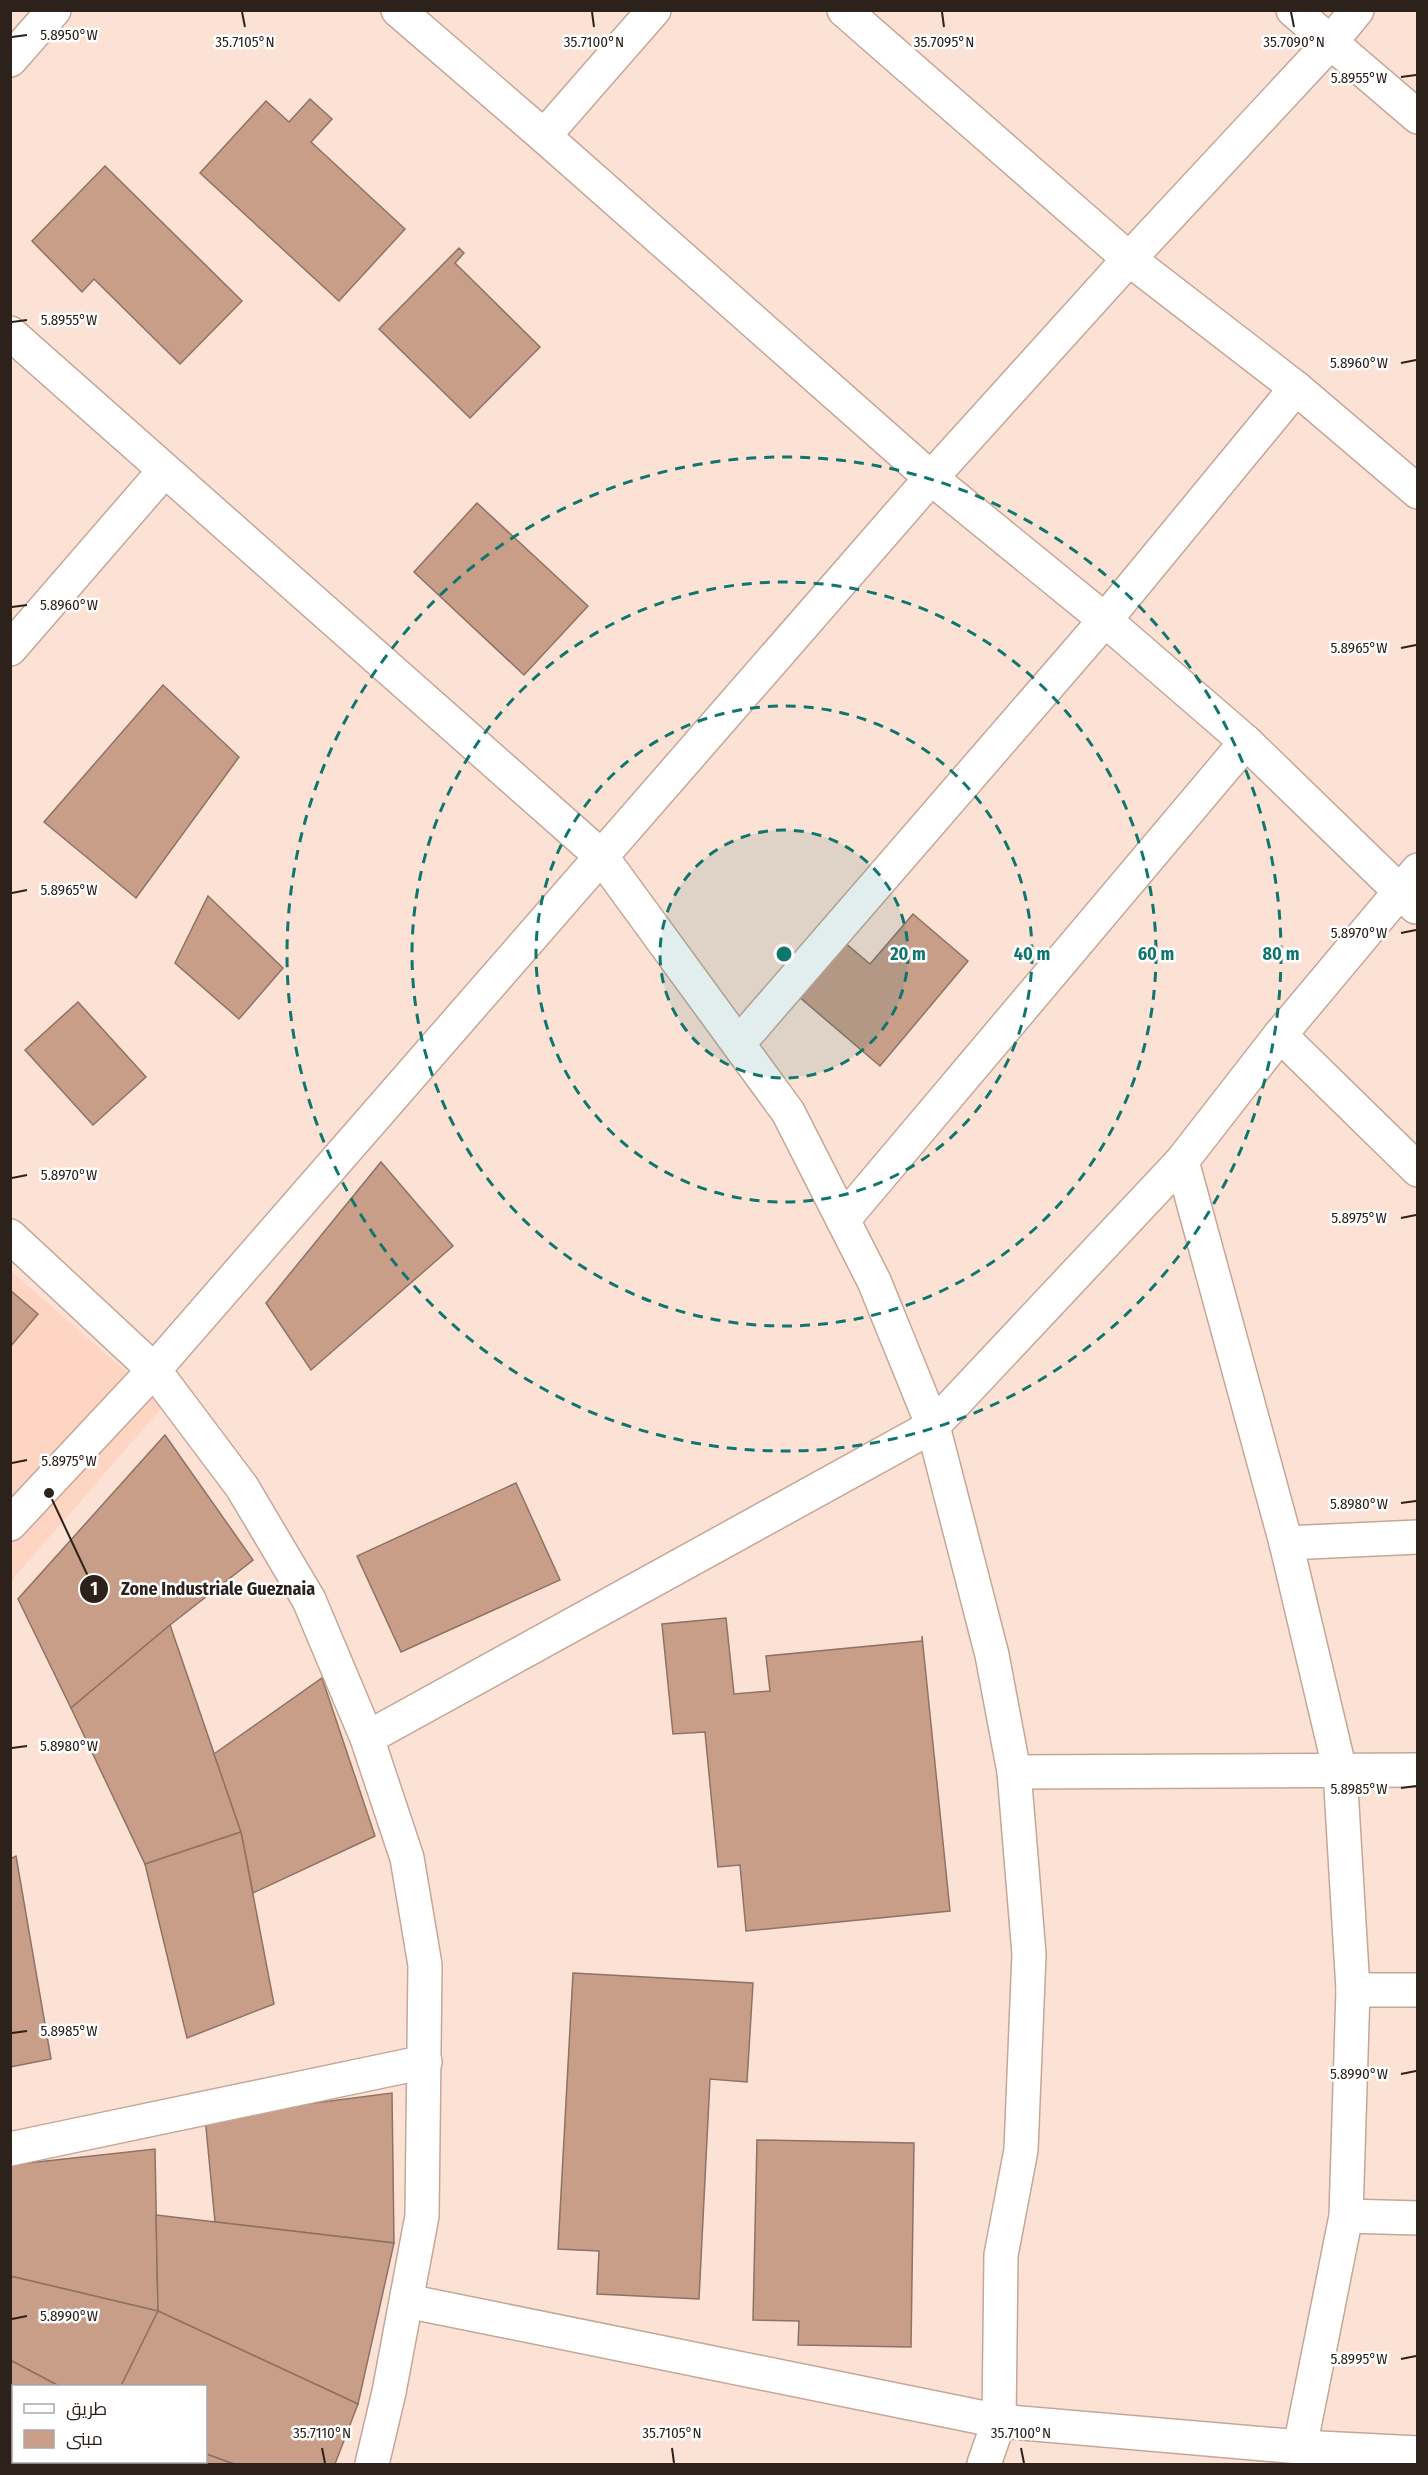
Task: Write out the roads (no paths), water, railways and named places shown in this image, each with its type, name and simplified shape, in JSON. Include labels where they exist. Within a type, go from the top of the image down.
[{"type":"street","points":[[10,60],[54,10]]},
{"type":"street","points":[[367,1738],[933,1426],[1182,1161],[1280,1035],[1412,890],[1105,620],[931,478],[398,10]]},
{"type":"street","points":[[544,136],[654,10]]},
{"type":"street","points":[[844,10],[1129,259],[1296,388],[1418,492]]},
{"type":"street","points":[[1293,10],[1418,117]]},
{"type":"street","points":[[10,1524],[154,1370],[931,478],[1358,10]]},
{"type":"street","points":[[10,333],[601,856],[788,1112],[874,1281],[933,1426],[992,1655],[1014,1772],[1029,1954],[1021,2150],[1001,2255],[999,2421],[984,2464]]},
{"type":"street","points":[[739,1043],[1105,620],[1296,388]]},
{"type":"street","points":[[10,650],[164,471]]},
{"type":"street","points":[[843,1220],[1246,742]]},
{"type":"street","points":[[1280,1035],[1418,1170]]},
{"type":"street","points":[[1182,1161],[1286,1544],[1340,1771],[1353,1990],[1346,2216],[1300,2447]]},
{"type":"street","points":[[10,1236],[154,1370],[242,1487],[309,1600],[367,1738],[408,1858],[425,1965],[422,2216],[407,2301],[372,2464]]},
{"type":"street","points":[[1286,1544],[1418,1537]]},
{"type":"street","points":[[1014,1772],[1418,1770]]},
{"type":"street","points":[[1353,1990],[1418,1990]]},
{"type":"street","points":[[10,2149],[425,2062]]},
{"type":"street","points":[[1346,2216],[1418,2218]]},
{"type":"street","points":[[407,2301],[999,2421],[1300,2447],[1418,2453]]},
{"type":"place","name":"Zone Industriale Gueznaia","points":[[49,1493]]}]
